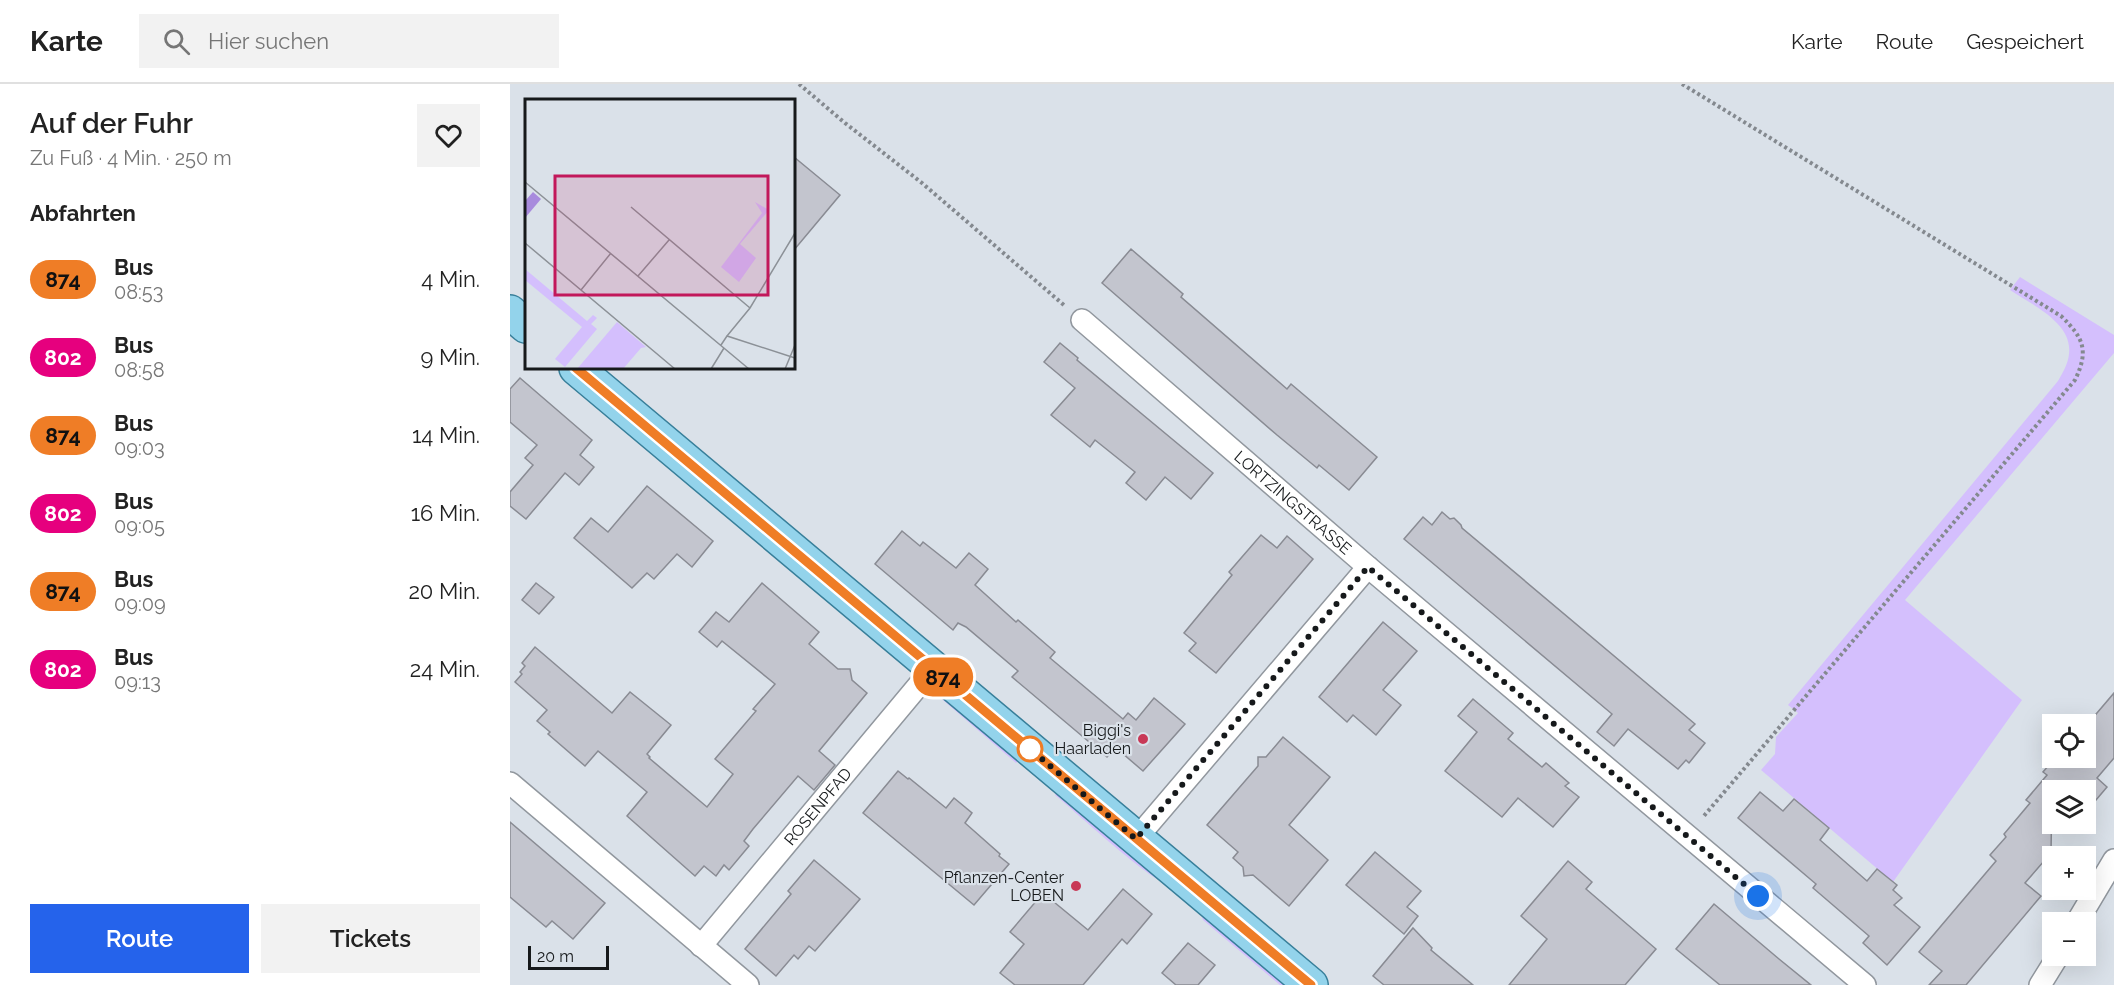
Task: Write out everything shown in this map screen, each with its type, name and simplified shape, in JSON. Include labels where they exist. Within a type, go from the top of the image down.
[{"type":"main road","points":[[510,312],[525,325]]},
{"type":"main road","points":[[577,369],[1311,985]]},
{"type":"street","name":"LORTZINGSTRASSE","points":[[1082,321],[1368,567],[1865,985]]},
{"type":"street","points":[[1136,839],[1368,567]]},
{"type":"street","name":"ROSENPFAD","points":[[701,946],[933,668]]},
{"type":"street","points":[[510,783],[748,985]]},
{"type":"street","points":[[2083,912],[2114,860]]},
{"type":"street","points":[[2040,985],[2052,966]]},
{"type":"path","points":[[799,84],[922,183],[1082,321]]},
{"type":"path","points":[[1682,84],[2061,316],[2078,334],[2082,341],[2084,354],[2083,365],[2075,380],[1687,836]]},
{"type":"shaded area","points":[[2020,277],[2114,335],[2114,353],[1905,600],[2022,700],[1893,882],[1761,770],[1775,754],[1776,737],[1798,713],[1788,705],[2058,381],[2068,361],[2069,343],[2058,324],[2010,290]]},
{"type":"shaded area","points":[[931,683],[1021,758],[1016,763],[929,688]]},
{"type":"shaded area","points":[[1059,790],[1162,881],[1142,869],[1055,795]]},
{"type":"shaded area","points":[[1201,914],[1291,985],[1280,985],[1203,920]]},
{"type":"building","points":[[795,158],[840,195],[795,249]]},
{"type":"building","points":[[1131,249],[1183,294],[1181,297],[1287,389],[1291,384],[1377,457],[1349,490],[1319,465],[1317,468],[1277,435],[1102,283]]},
{"type":"building","points":[[1060,343],[1078,358],[1077,360],[1213,473],[1191,499],[1165,477],[1146,500],[1126,483],[1135,472],[1095,440],[1090,447],[1051,415],[1075,388],[1044,362]]},
{"type":"building","points":[[520,378],[592,440],[580,455],[594,467],[579,485],[565,473],[526,519],[510,506],[510,492],[533,465],[525,458],[537,445],[510,422],[510,389]]},
{"type":"building","points":[[647,486],[713,541],[692,567],[677,554],[654,579],[647,573],[632,588],[574,538],[591,518],[608,532]]},
{"type":"building","points":[[1442,512],[1450,519],[1454,518],[1462,528],[1695,724],[1689,730],[1705,743],[1689,763],[1686,760],[1678,769],[1628,729],[1614,746],[1597,732],[1612,714],[1404,539],[1423,517],[1432,525]]},
{"type":"building","points":[[902,531],[920,546],[923,542],[956,568],[969,553],[988,569],[975,585],[1016,622],[1018,620],[1055,652],[1050,658],[1123,719],[1128,713],[1136,720],[1154,698],[1185,724],[1143,771],[1115,747],[1107,757],[1012,677],[1018,671],[966,627],[958,623],[953,630],[875,564]]},
{"type":"building","points":[[1261,535],[1277,548],[1287,536],[1313,559],[1216,673],[1189,651],[1196,643],[1184,633],[1232,575],[1229,572]]},
{"type":"building","points":[[536,583],[554,597],[539,614],[522,600]]},
{"type":"building","points":[[762,583],[819,632],[809,644],[838,669],[850,669],[852,680],[867,693],[819,751],[835,765],[814,790],[798,776],[744,841],[749,846],[729,870],[724,865],[716,876],[704,866],[695,876],[627,816],[647,792],[598,751],[585,766],[548,734],[550,732],[537,721],[547,710],[515,682],[525,666],[522,663],[535,647],[612,713],[630,692],[671,725],[647,754],[649,758],[707,807],[733,774],[715,759],[756,711],[753,709],[775,684],[722,641],[717,647],[699,632],[716,612],[729,622]]},
{"type":"building","points":[[1383,622],[1417,651],[1383,690],[1401,705],[1376,735],[1353,715],[1347,722],[1319,697]]},
{"type":"building","points":[[2114,693],[2114,758],[2097,778],[2107,787],[2096,800],[2096,780],[2043,780],[2047,775],[2043,772],[2046,768],[2096,768],[2096,714]]},
{"type":"building","points":[[1473,699],[1513,733],[1508,739],[1542,767],[1546,763],[1569,783],[1565,786],[1579,797],[1553,827],[1518,798],[1502,817],[1445,771],[1477,732],[1458,716]]},
{"type":"building","points":[[1283,737],[1330,777],[1289,825],[1328,860],[1289,906],[1253,875],[1244,876],[1243,867],[1233,858],[1238,852],[1207,825],[1258,766],[1258,757],[1266,757]]},
{"type":"building","points":[[898,771],[946,808],[954,798],[972,813],[965,823],[1009,864],[974,905],[863,813]]},
{"type":"building","points":[[2042,781],[2042,834],[2051,834],[2051,846],[2042,846],[2042,863],[2025,883],[2041,896],[1966,985],[1929,985],[1942,971],[1919,952],[1996,861],[1990,855],[2030,803],[2026,800]]},
{"type":"building","points":[[1760,792],[1783,811],[1794,799],[1829,828],[1820,840],[1867,881],[1877,869],[1897,885],[1893,890],[1902,898],[1894,905],[1920,927],[1887,965],[1863,943],[1869,936],[1813,888],[1816,884],[1738,818]]},
{"type":"building","points":[[510,822],[605,903],[573,939],[552,921],[546,927],[510,897]]},
{"type":"building","points":[[1375,852],[1421,891],[1407,907],[1418,916],[1404,934],[1346,885]]},
{"type":"building","points":[[814,860],[860,899],[815,951],[809,946],[798,959],[794,955],[776,976],[745,949],[791,894],[788,891]]},
{"type":"building","points":[[1568,861],[1592,882],[1586,889],[1656,949],[1625,985],[1509,985],[1547,939],[1521,916]]},
{"type":"building","points":[[1123,889],[1152,914],[1127,944],[1122,939],[1083,985],[1015,985],[1000,973],[1024,944],[1010,932],[1043,893],[1088,930]]},
{"type":"building","points":[[1714,904],[1811,985],[1720,985],[1676,949]]},
{"type":"building","points":[[1413,928],[1432,948],[1431,950],[1473,985],[1384,985],[1373,976]]},
{"type":"building","points":[[1188,943],[1215,965],[1198,985],[1176,985],[1162,973]]},
{"type":"bus line","name":"874","points":[[577,369],[1311,985]]},
{"type":"place","name":"Biggi's Haarladen","points":[[1143,739]]},
{"type":"place","name":"Pflanzen-Center LOBEN","points":[[1076,886]]},
{"type":"route","points":[[1030,749],[1028,747],[1136,839],[1368,567],[1758,896]]}]
